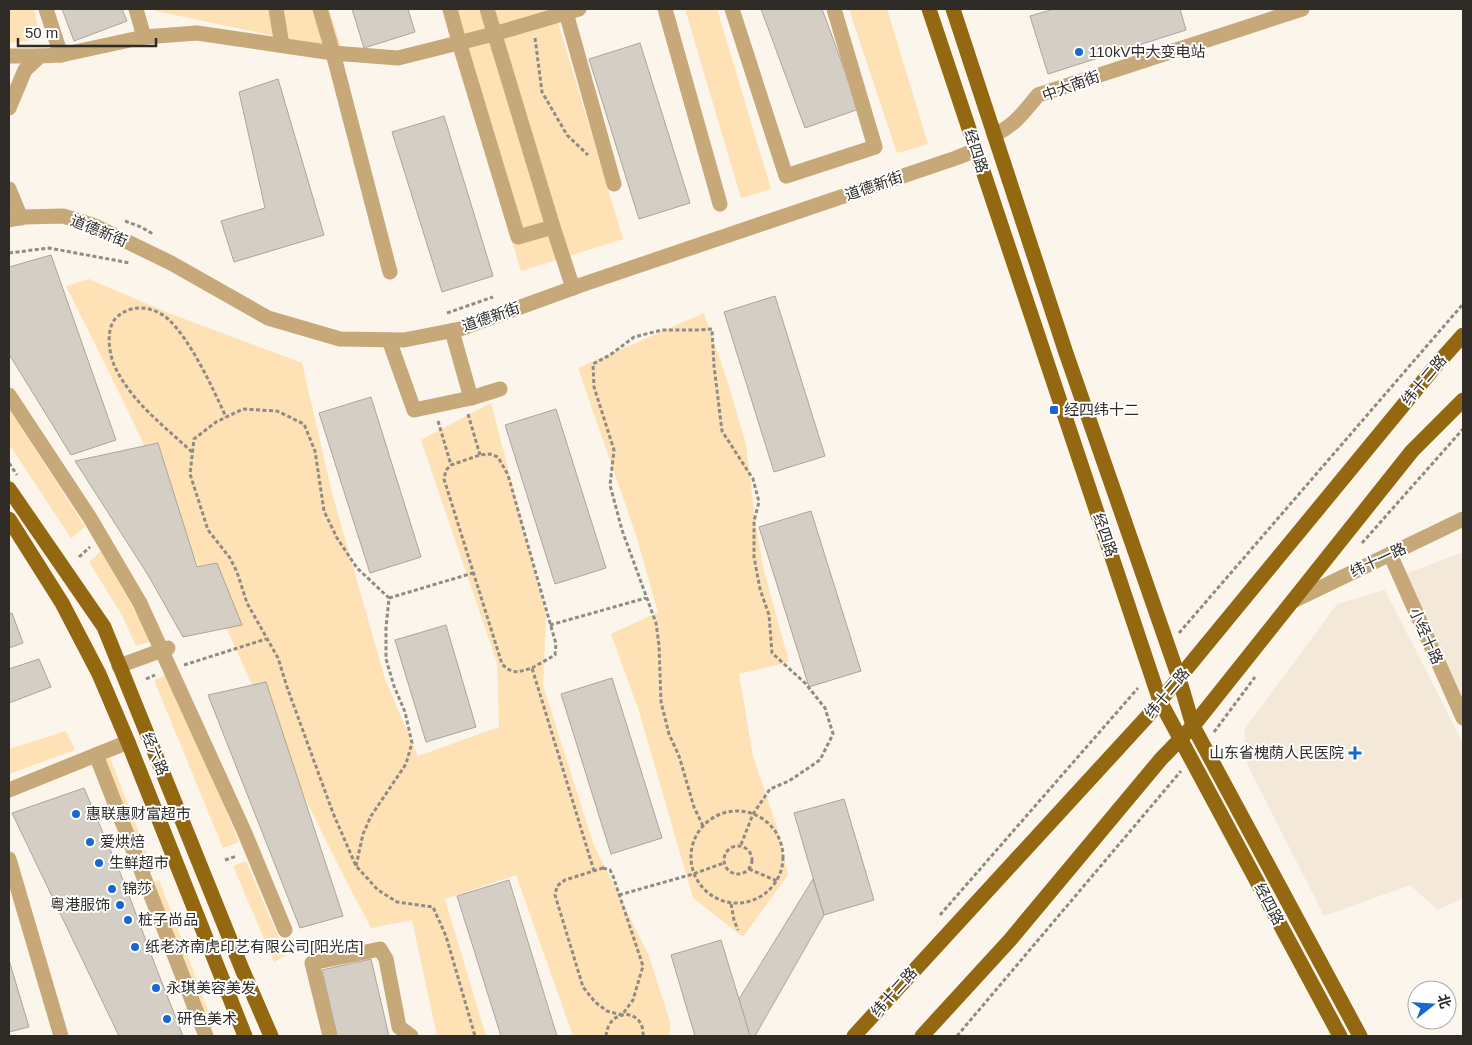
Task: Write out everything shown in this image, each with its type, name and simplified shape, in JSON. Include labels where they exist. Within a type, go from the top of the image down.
[{"type":"main road","name":"经四路","points":[[929,9],[1160,701],[1340,1036]]},
{"type":"main road","name":"经四路","points":[[953,9],[1069,362],[1179,678],[1193,726],[1360,1036]]},
{"type":"main road","name":"纬十二路","points":[[854,1036],[1160,701],[1463,335]]},
{"type":"main road","points":[[922,1036],[1010,940],[1161,759],[1193,726],[1412,451],[1463,400]]},
{"type":"main road","name":"经六路","points":[[9,490],[104,627],[242,969],[271,1036]]},
{"type":"main road","name":"经六路","points":[[9,519],[62,603],[99,674],[245,1036]]},
{"type":"street","points":[[46,9],[61,54]]},
{"type":"street","points":[[136,9],[144,37]]},
{"type":"street","points":[[276,9],[282,45]]},
{"type":"street","points":[[320,9],[390,272]]},
{"type":"street","points":[[450,9],[518,237],[553,227]]},
{"type":"street","points":[[487,9],[573,288]]},
{"type":"street","points":[[665,9],[720,204]]},
{"type":"street","points":[[732,9],[786,176],[874,147],[834,9]]},
{"type":"street","name":"中大南街","points":[[994,136],[1008,128],[1038,95],[1302,9]]},
{"type":"street","points":[[9,56],[61,54],[144,37],[197,32],[333,53],[398,58],[494,34],[570,10],[613,180]]},
{"type":"street","points":[[9,108],[25,70],[40,56]]},
{"type":"street","name":"道德新街","points":[[15,219],[63,216],[95,226],[171,263],[268,318],[340,339],[404,340],[452,331],[976,150]]},
{"type":"street","points":[[9,189],[15,219]]},
{"type":"street","points":[[452,331],[467,398]]},
{"type":"street","points":[[389,340],[414,410],[500,389]]},
{"type":"street","points":[[9,395],[90,518],[165,649],[171,668],[244,831],[285,930]]},
{"type":"street","name":"纬十一路","points":[[1293,601],[1463,520]]},
{"type":"street","name":"小经十路","points":[[1390,554],[1463,718]]},
{"type":"street","points":[[120,666],[165,649]]},
{"type":"street","points":[[9,790],[128,742]]},
{"type":"street","points":[[96,755],[206,1036]]},
{"type":"street","points":[[9,859],[61,1036]]},
{"type":"street","points":[[330,1036],[312,963],[380,949],[386,959],[400,1028],[411,1036]]},
{"type":"path","points":[[533,22],[542,92],[567,135],[613,180]]},
{"type":"path","points":[[123,220],[141,226],[158,237]]},
{"type":"path","points":[[9,253],[49,248],[130,263]]},
{"type":"path","points":[[445,314],[498,296]]},
{"type":"path","points":[[192,452],[129,392],[115,367],[111,355],[110,330],[115,319],[127,310],[139,307],[154,311],[168,319],[195,357],[226,417]]},
{"type":"path","points":[[703,826],[694,807],[679,756],[669,734],[661,702],[659,645],[656,623],[622,530],[610,485],[614,450],[594,387],[593,364],[610,355],[634,337],[662,330],[712,329],[714,366],[722,431],[753,479],[759,502],[754,521],[754,557],[760,589],[769,616],[772,653],[805,683],[825,708],[833,734],[820,760],[789,781],[770,789],[753,814],[740,847]]},
{"type":"path","points":[[467,398],[480,455]]},
{"type":"path","points":[[434,406],[451,465]]},
{"type":"path","points":[[389,598],[357,568],[334,532],[324,511],[315,451],[304,424],[277,411],[243,409],[216,422],[194,439],[190,474],[208,530],[230,558],[237,572],[247,603],[278,658],[332,813],[356,866],[378,890],[397,902],[433,907],[446,936],[475,1036]]},
{"type":"path","points":[[490,454],[498,457],[508,475],[556,644],[555,655],[532,668],[516,672],[508,670],[502,664],[444,479],[446,470],[451,465],[480,455],[490,454]]},
{"type":"path","points":[[389,598],[473,573]]},
{"type":"path","points":[[356,866],[363,834],[371,816],[406,764],[412,743],[405,712],[394,686],[386,659],[386,628],[389,598]]},
{"type":"path","points":[[550,625],[646,598]]},
{"type":"path","points":[[1176,625],[1178,634]]},
{"type":"path","points":[[146,678],[171,668],[266,639]]},
{"type":"path","points":[[532,668],[594,871]]},
{"type":"path","points":[[1203,713],[1212,734]]},
{"type":"path","points":[[728,811],[744,811],[753,814],[760,816],[772,826],[781,840],[784,856],[782,872],[774,886],[762,897],[747,903],[731,904],[715,898],[702,888],[693,874],[691,858],[693,842],[703,826],[713,817],[728,811]]},
{"type":"path","points":[[737,846],[740,847],[745,848],[750,854],[752,862],[750,869],[743,874],[735,874],[728,870],[724,863],[724,855],[730,849],[737,846]]},
{"type":"path","points":[[619,895],[724,863]]},
{"type":"path","points":[[606,1036],[607,1027],[613,1019],[622,1015],[633,1000],[643,966],[610,870],[604,868],[565,880],[557,886],[555,895],[583,986],[595,1002],[607,1011],[622,1015],[632,1016],[640,1021],[644,1030],[643,1036]]},
{"type":"path","points":[[750,869],[777,881]]},
{"type":"path","points":[[731,904],[738,930]]},
{"type":"shaded area","points":[[9,9],[34,9],[41,39],[9,43]]},
{"type":"shaded area","points":[[155,9],[329,9],[342,50],[156,11]]},
{"type":"shaded area","points":[[442,9],[554,9],[623,239],[521,271]]},
{"type":"shaded area","points":[[685,9],[717,9],[771,189],[741,198]]},
{"type":"shaded area","points":[[849,9],[887,9],[928,144],[897,153]]},
{"type":"shaded area","points":[[89,279],[171,314],[302,363],[332,493],[385,679],[418,756],[499,727],[497,663],[421,440],[491,403],[546,615],[543,685],[593,843],[648,954],[670,1021],[670,1036],[573,1036],[516,875],[445,899],[486,1036],[437,1036],[412,920],[371,928],[341,871],[285,756],[142,440],[66,286]]},
{"type":"shaded area","points":[[704,313],[746,444],[763,567],[789,662],[739,674],[753,756],[777,827],[788,875],[743,937],[693,898],[638,708],[611,634],[658,612],[636,535],[578,368]]},
{"type":"shaded area","points":[[9,409],[85,527],[71,538],[9,444]]},
{"type":"shaded area","points":[[101,551],[152,641],[136,646],[122,615],[89,562]]},
{"type":"shaded area","points":[[1463,552],[1463,713],[1405,574]]},
{"type":"shaded area","name":"山东省槐荫人民医院","points":[[1385,590],[1463,743],[1463,898],[1438,910],[1410,885],[1324,916],[1247,764],[1244,730],[1337,604]]},
{"type":"shaded area","points":[[168,674],[239,842],[223,848],[154,680]]},
{"type":"shaded area","points":[[66,731],[75,750],[9,774],[9,749]]},
{"type":"shaded area","points":[[110,758],[154,871],[147,874],[104,760]]},
{"type":"shaded area","points":[[246,861],[286,955],[274,962],[233,866]]},
{"type":"shaded area","points":[[159,880],[214,1026],[208,1029],[151,883]]},
{"type":"building","points":[[62,9],[122,9],[127,21],[74,41]]},
{"type":"building","points":[[352,9],[408,9],[415,32],[364,48]]},
{"type":"building","points":[[761,9],[822,9],[859,109],[805,128]]},
{"type":"building","name":"110kV中大变电站","points":[[1054,9],[1180,9],[1186,30],[1048,74],[1030,16]]},
{"type":"building","points":[[640,43],[690,203],[639,219],[589,59]]},
{"type":"building","points":[[278,79],[324,235],[234,262],[221,221],[265,208],[239,92]]},
{"type":"building","points":[[444,116],[493,276],[442,292],[392,132]]},
{"type":"building","points":[[51,255],[116,440],[71,455],[9,354],[9,267]]},
{"type":"building","points":[[775,296],[825,456],[774,472],[724,312]]},
{"type":"building","points":[[371,397],[421,557],[370,573],[319,413]]},
{"type":"building","points":[[556,409],[606,568],[555,584],[505,425]]},
{"type":"building","points":[[158,443],[197,567],[217,563],[242,625],[183,637],[148,575],[75,461]]},
{"type":"building","points":[[811,511],[861,671],[809,687],[759,527]]},
{"type":"building","points":[[12,613],[23,643],[9,648],[9,614]]},
{"type":"building","points":[[446,625],[476,727],[426,742],[395,640]]},
{"type":"building","points":[[39,659],[51,687],[9,703],[9,669]]},
{"type":"building","points":[[612,678],[662,838],[611,854],[561,694]]},
{"type":"building","points":[[266,682],[343,916],[300,928],[208,695]]},
{"type":"building","points":[[84,788],[124,882],[183,1036],[119,1036],[12,813]]},
{"type":"building","points":[[844,799],[874,900],[824,915],[794,813]]},
{"type":"building","points":[[813,879],[824,915],[755,1036],[750,1036],[739,999]]},
{"type":"building","points":[[509,880],[557,1036],[501,1036],[457,896]]},
{"type":"building","points":[[721,940],[750,1036],[695,1036],[671,955]]},
{"type":"building","points":[[371,959],[389,1036],[337,1036],[322,970]]},
{"type":"building","points":[[9,960],[29,1027],[9,1032]]},
{"type":"place","name":"110kV中大变电站","points":[[1079,52]]},
{"type":"place","name":"经四纬十二","points":[[1054,410]]},
{"type":"place","name":"山东省槐荫人民医院","points":[[1355,753]]},
{"type":"place","name":"惠联惠财富超市","points":[[76,814]]},
{"type":"place","name":"爱烘焙","points":[[90,842]]},
{"type":"place","name":"生鲜超市","points":[[99,863]]},
{"type":"place","name":"锦莎","points":[[112,889]]},
{"type":"place","name":"粤港服饰","points":[[120,905]]},
{"type":"place","name":"桩子尚品","points":[[128,920]]},
{"type":"place","name":"纸老济南虎印艺有限公司[阳光店]","points":[[135,947]]},
{"type":"place","name":"永琪美容美发","points":[[156,988]]},
{"type":"place","name":"研色美术","points":[[167,1019]]}]
